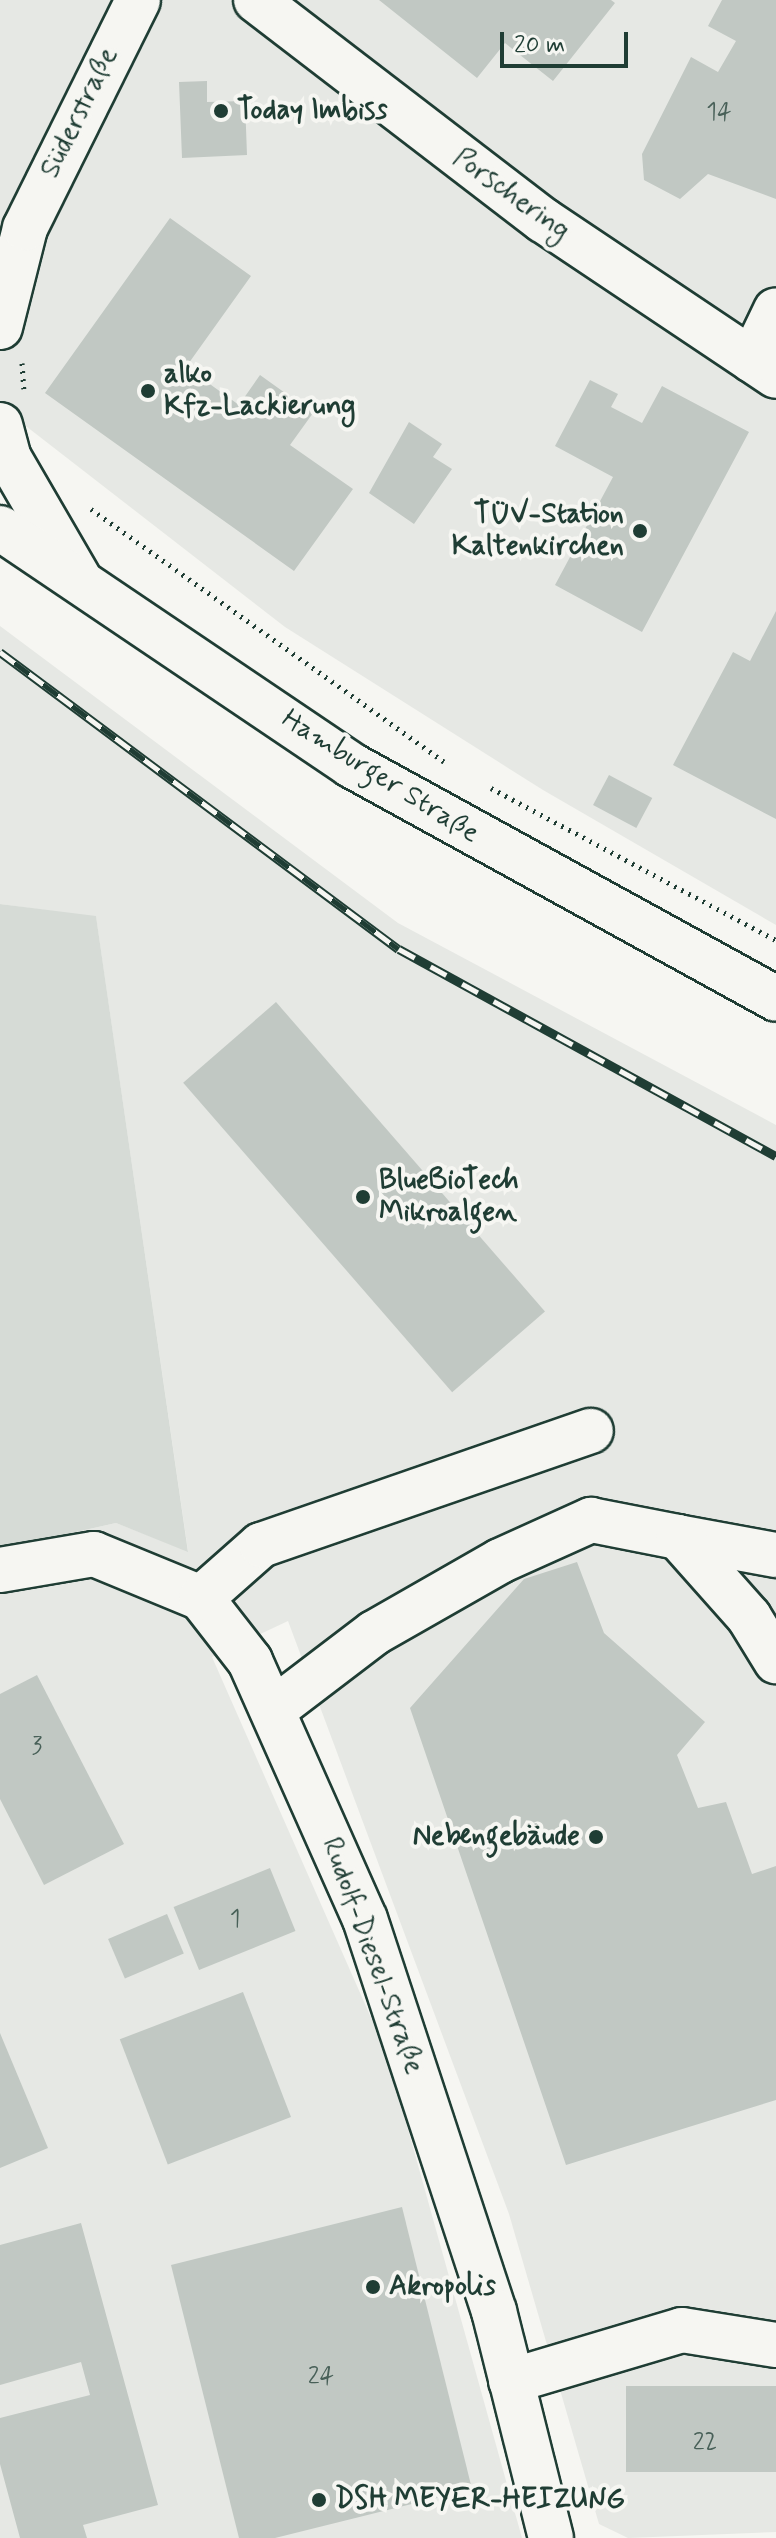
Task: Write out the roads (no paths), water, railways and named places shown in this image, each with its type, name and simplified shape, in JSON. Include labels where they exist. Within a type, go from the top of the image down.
[{"type":"street","name":"Süderstraße","points":[[0,327],[13,243],[138,0]]},
{"type":"street","name":"Porschering","points":[[256,0],[543,220],[764,368]]},
{"type":"street","points":[[764,368],[776,310]]},
{"type":"street","points":[[0,425],[9,458],[78,577]]},
{"type":"street","name":"Hamburger Straße","points":[[0,528],[78,577],[351,765],[776,999]]},
{"type":"street","points":[[201,1598],[261,1545],[591,1431]]},
{"type":"street","points":[[273,1710],[374,1633],[500,1561],[591,1520],[776,1555]]},
{"type":"street","points":[[678,1537],[749,1617],[776,1661]]},
{"type":"street","name":"Rudolf-Diesel-Straße","points":[[0,1570],[94,1554],[201,1598],[250,1661],[365,1919],[511,2381],[551,2538]]},
{"type":"street","points":[[511,2381],[682,2330],[776,2345]]},
{"type":"railway","points":[[0,652],[399,949],[776,1156]]},
{"type":"place","name":"Today Imbiss","points":[[221,111]]},
{"type":"place","name":"alko Kfz-Lackierung","points":[[148,391]]},
{"type":"place","name":"TÜV-Station Kaltenkirchen","points":[[640,531]]},
{"type":"place","name":"BlueBioTech Mikroalgen","points":[[363,1197]]},
{"type":"place","name":"Nebengebäude","points":[[596,1837]]},
{"type":"place","name":"Akropolis","points":[[373,2287]]},
{"type":"place","name":"DSH MEYER-HEIZUNG","points":[[319,2500]]}]
